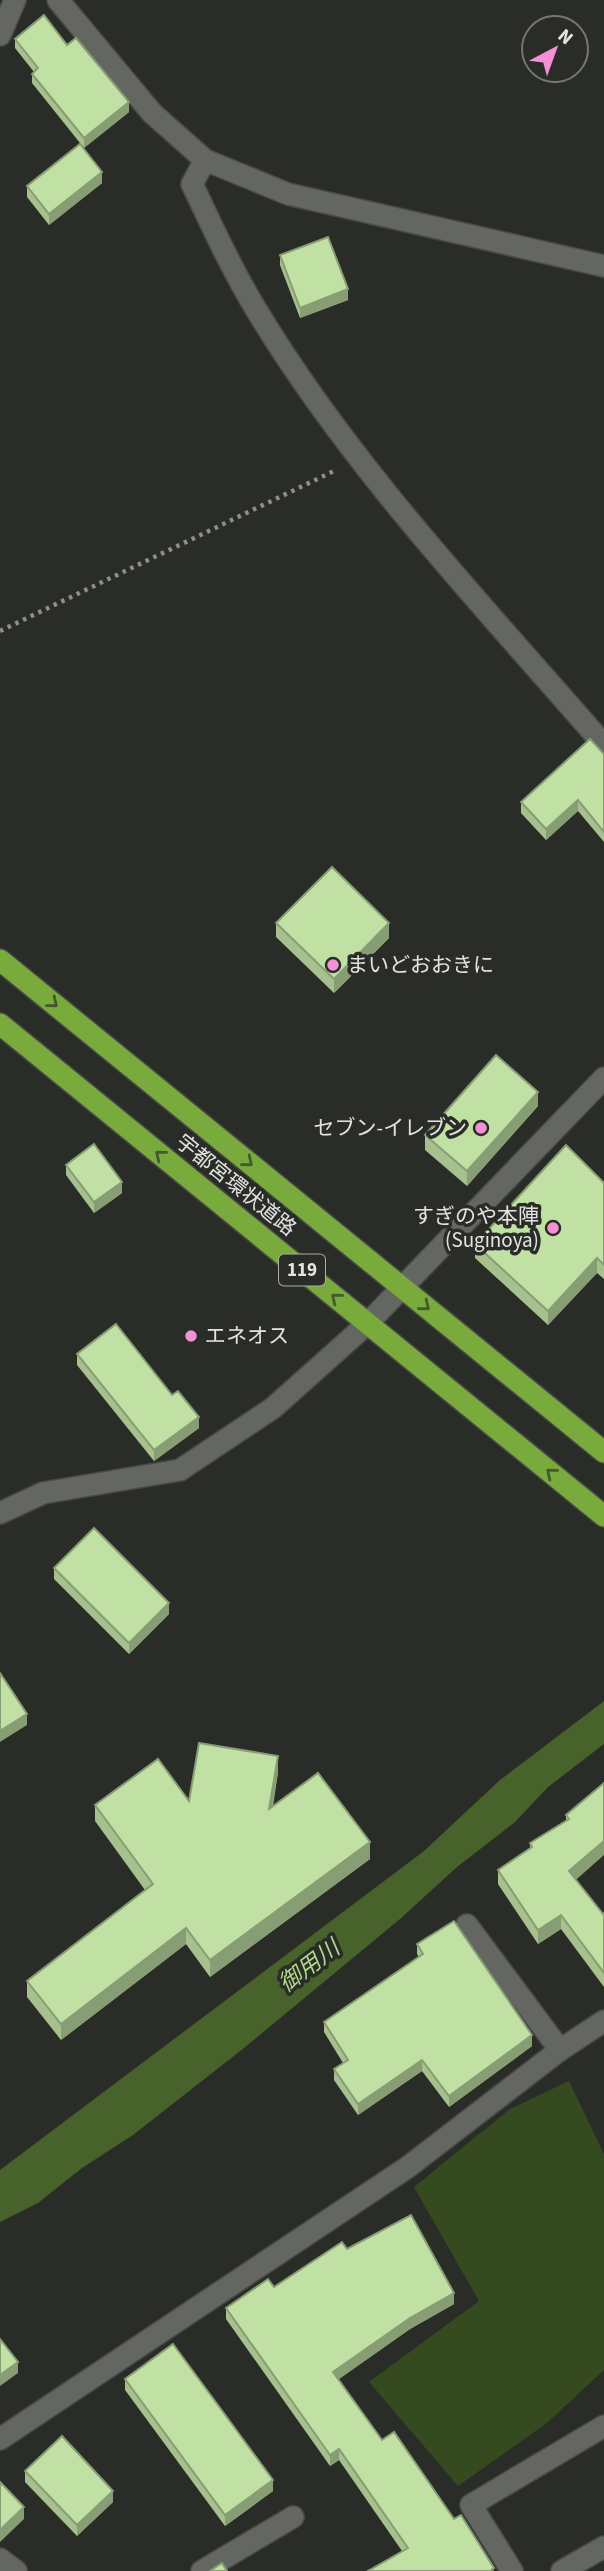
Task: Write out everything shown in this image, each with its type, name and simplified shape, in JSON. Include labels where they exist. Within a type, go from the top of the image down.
[{"type":"highway","name":"宇都宮環状道路","points":[[0,960],[604,1452]]},
{"type":"highway","name":"宇都宮環状道路","points":[[0,1024],[604,1516]]},
{"type":"street","points":[[0,35],[15,0]]},
{"type":"street","points":[[58,0],[152,113],[205,160],[288,194],[604,266]]},
{"type":"street","points":[[205,160],[192,184],[257,312],[360,459],[604,745]]},
{"type":"street","points":[[0,1513],[43,1493],[180,1470],[273,1408],[367,1324],[604,1078]]},
{"type":"street","points":[[467,1925],[560,2050]]},
{"type":"street","points":[[0,2439],[408,2167],[560,2050],[604,2021]]},
{"type":"street","points":[[512,2571],[471,2505],[604,2426]]},
{"type":"street","points":[[202,2571],[293,2516]]},
{"type":"street","points":[[562,2571],[604,2547]]},
{"type":"street","points":[[0,2559],[16,2571]]},
{"type":"path","points":[[0,631],[360,459]]},
{"type":"shaded area","points":[[569,2081],[604,2154],[604,2370],[547,2423],[458,2486],[369,2382],[479,2301],[414,2187],[510,2109]]},
{"type":"water","name":"御用川","points":[[604,1701],[604,1744],[548,1787],[515,1822],[457,1867],[400,1919],[244,2048],[133,2135],[82,2168],[38,2203],[0,2222],[0,2170],[424,1851],[500,1780]]},
{"type":"building","points":[[44,15],[67,45],[76,38],[129,102],[84,138],[32,74],[38,68],[15,39]]},
{"type":"building","points":[[80,144],[102,172],[49,214],[27,186]]},
{"type":"building","points":[[328,237],[348,289],[300,308],[280,255]]},
{"type":"building","points":[[590,739],[604,754],[604,832],[578,800],[546,829],[521,802]]},
{"type":"building","name":"まいどおおきに","points":[[332,867],[389,923],[334,979],[276,923]]},
{"type":"building","name":"セブン-イレブン","points":[[496,1055],[538,1092],[467,1171],[425,1135]]},
{"type":"building","points":[[94,1144],[122,1182],[94,1202],[66,1165]]},
{"type":"building","name":"すぎのや本陣 (Suginoya)","points":[[566,1145],[604,1183],[604,1265],[597,1258],[548,1311],[475,1244]]},
{"type":"building","points":[[116,1324],[172,1395],[178,1391],[199,1417],[154,1450],[77,1354]]},
{"type":"building","points":[[94,1528],[169,1603],[129,1643],[54,1568]]},
{"type":"building","points":[[0,1673],[27,1714],[0,1731]]},
{"type":"building","points":[[199,1743],[278,1756],[269,1809],[318,1773],[370,1842],[210,1960],[186,1928],[61,2024],[27,1981],[153,1884],[95,1805],[158,1759],[189,1801]]},
{"type":"building","points":[[604,1783],[604,1841],[569,1871],[604,1913],[604,1973],[561,1915],[538,1930],[498,1870],[532,1847],[530,1843],[569,1819],[566,1815]]},
{"type":"building","points":[[454,1921],[532,2035],[449,2096],[422,2060],[358,2104],[334,2069],[348,2060],[324,2022],[423,1954],[417,1944]]},
{"type":"building","points":[[411,2215],[454,2293],[410,2318],[333,2372],[382,2440],[394,2432],[454,2519],[461,2515],[494,2568],[490,2571],[368,2571],[408,2548],[339,2449],[330,2455],[226,2308],[268,2279],[274,2287],[342,2242],[347,2249]]},
{"type":"building","points":[[0,2339],[18,2362],[0,2375]]},
{"type":"building","points":[[173,2344],[273,2480],[225,2515],[125,2379]]},
{"type":"building","points":[[62,2436],[113,2491],[77,2525],[25,2471]]},
{"type":"building","points":[[0,2482],[24,2507],[0,2530]]},
{"type":"building","points":[[222,2563],[227,2571],[210,2571]]},
{"type":"place","name":"まいどおおきに","points":[[333,965]]},
{"type":"place","name":"セブン-イレブン","points":[[481,1128]]},
{"type":"place","name":"すぎのや本陣 (Suginoya)","points":[[553,1228]]},
{"type":"place","name":"エネオス","points":[[191,1336]]}]
